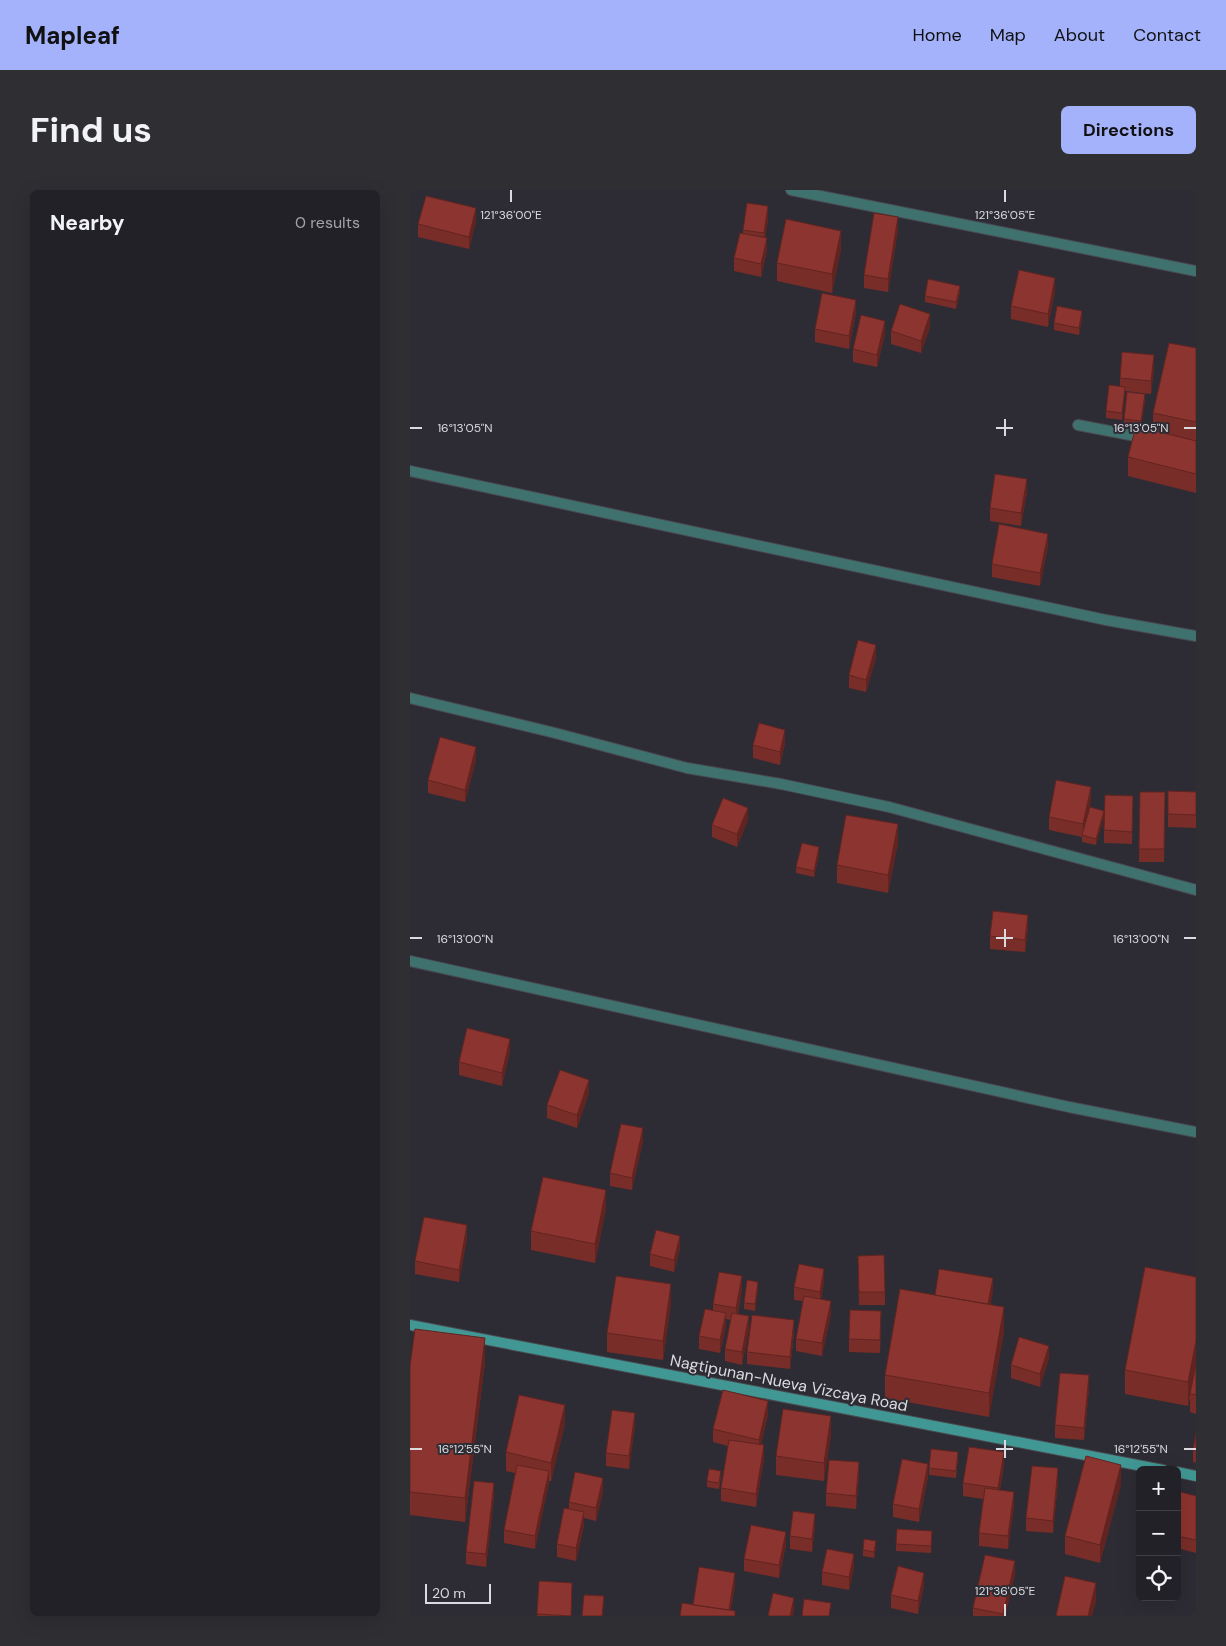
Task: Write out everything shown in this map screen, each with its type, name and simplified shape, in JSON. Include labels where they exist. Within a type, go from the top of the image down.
[{"type":"main road","name":"Nagtipunan-Nueva Vizcaya Road","points":[[410,1325],[1142,1466]]},
{"type":"main road","points":[[1181,1473],[1196,1476]]},
{"type":"street","points":[[791,190],[1196,271]]},
{"type":"street","points":[[1078,425],[1160,441]]},
{"type":"street","points":[[410,471],[1096,618],[1196,636]]},
{"type":"street","points":[[410,698],[555,733],[687,768],[781,784],[888,807],[1196,890]]},
{"type":"street","points":[[410,961],[1059,1104],[1196,1132]]},
{"type":"building","points":[[426,196],[476,208],[469,237],[418,224]]},
{"type":"building","points":[[747,203],[768,206],[764,233],[743,230]]},
{"type":"building","points":[[874,213],[898,217],[888,279],[864,275]]},
{"type":"building","points":[[786,219],[841,231],[832,274],[777,263]]},
{"type":"building","points":[[740,233],[767,238],[761,264],[734,258]]},
{"type":"building","points":[[1019,270],[1055,278],[1048,314],[1011,306]]},
{"type":"building","points":[[928,279],[960,286],[956,302],[925,296]]},
{"type":"building","points":[[822,293],[856,300],[849,336],[815,329]]},
{"type":"building","points":[[900,304],[930,314],[921,341],[891,331]]},
{"type":"building","points":[[1057,306],[1082,311],[1079,328],[1054,323]]},
{"type":"building","points":[[861,315],[885,321],[877,355],[853,349]]},
{"type":"building","points":[[1169,343],[1196,348],[1196,422],[1153,413]]},
{"type":"building","points":[[1122,352],[1154,355],[1151,381],[1120,378]]},
{"type":"building","points":[[1109,385],[1125,387],[1122,413],[1106,411]]},
{"type":"building","points":[[1127,392],[1145,394],[1141,421],[1124,419]]},
{"type":"building","points":[[1136,426],[1196,441],[1196,474],[1128,457]]},
{"type":"building","points":[[995,474],[1027,479],[1021,513],[990,508]]},
{"type":"building","points":[[999,524],[1048,534],[1040,573],[992,564]]},
{"type":"building","points":[[858,640],[876,645],[866,680],[849,675]]},
{"type":"building","points":[[759,723],[785,730],[780,752],[753,745]]},
{"type":"building","points":[[440,737],[476,747],[465,790],[428,780]]},
{"type":"building","points":[[1056,780],[1091,787],[1083,824],[1049,817]]},
{"type":"building","points":[[1168,791],[1196,792],[1196,815],[1168,814]]},
{"type":"building","points":[[1140,792],[1165,792],[1164,849],[1139,849]]},
{"type":"building","points":[[1105,795],[1133,796],[1132,832],[1104,830]]},
{"type":"building","points":[[723,798],[748,808],[737,834],[712,825]]},
{"type":"building","points":[[1090,807],[1104,811],[1096,839],[1082,835]]},
{"type":"building","points":[[846,815],[898,824],[888,875],[837,865]]},
{"type":"building","points":[[802,843],[819,847],[814,871],[796,867]]},
{"type":"building","points":[[993,911],[1028,915],[1025,940],[990,936]]},
{"type":"building","points":[[467,1028],[510,1039],[502,1073],[459,1062]]},
{"type":"building","points":[[560,1070],[589,1080],[577,1115],[547,1105]]},
{"type":"building","points":[[621,1124],[643,1128],[632,1178],[610,1173]]},
{"type":"building","points":[[543,1177],[606,1190],[595,1244],[531,1231]]},
{"type":"building","points":[[424,1217],[467,1225],[459,1270],[415,1261]]},
{"type":"building","points":[[656,1230],[680,1236],[674,1260],[650,1254]]},
{"type":"building","points":[[884,1255],[885,1292],[859,1292],[858,1256]]},
{"type":"building","points":[[799,1264],[824,1269],[820,1292],[794,1287]]},
{"type":"building","points":[[1145,1267],[1196,1277],[1196,1341],[1188,1382],[1125,1370]]},
{"type":"building","points":[[939,1269],[993,1278],[988,1304],[935,1295]]},
{"type":"building","points":[[719,1272],[742,1276],[736,1308],[713,1304]]},
{"type":"building","points":[[616,1276],[671,1284],[663,1341],[607,1333]]},
{"type":"building","points":[[747,1280],[758,1282],[755,1304],[744,1303]]},
{"type":"building","points":[[900,1289],[1004,1307],[989,1393],[885,1375]]},
{"type":"building","points":[[804,1296],[831,1301],[822,1343],[796,1339]]},
{"type":"building","points":[[705,1309],[726,1313],[720,1340],[699,1336]]},
{"type":"building","points":[[850,1310],[881,1311],[880,1340],[849,1339]]},
{"type":"building","points":[[732,1313],[749,1316],[742,1352],[725,1349]]},
{"type":"building","points":[[752,1315],[794,1320],[790,1357],[747,1352]]},
{"type":"building","points":[[415,1329],[485,1338],[465,1498],[410,1492],[410,1366]]},
{"type":"building","points":[[1019,1337],[1049,1346],[1040,1374],[1011,1365]]},
{"type":"building","points":[[1196,1364],[1196,1395],[1190,1394]]},
{"type":"building","points":[[1060,1373],[1089,1375],[1084,1428],[1055,1425]]},
{"type":"building","points":[[723,1390],[768,1401],[759,1440],[713,1429]]},
{"type":"building","points":[[519,1395],[565,1405],[551,1463],[506,1452]]},
{"type":"building","points":[[783,1409],[831,1416],[824,1463],[776,1456]]},
{"type":"building","points":[[612,1410],[635,1413],[629,1456],[606,1453]]},
{"type":"building","points":[[1196,1433],[1196,1450],[1193,1450]]},
{"type":"building","points":[[729,1440],[764,1445],[756,1494],[721,1488]]},
{"type":"building","points":[[969,1447],[1004,1452],[998,1488],[963,1483]]},
{"type":"building","points":[[931,1449],[958,1452],[956,1471],[929,1468]]},
{"type":"building","points":[[1086,1456],[1121,1465],[1100,1545],[1065,1536]]},
{"type":"building","points":[[902,1459],[928,1464],[919,1509],[893,1504]]},
{"type":"building","points":[[829,1460],[859,1462],[856,1496],[826,1493]]},
{"type":"building","points":[[517,1465],[549,1471],[535,1536],[504,1530]]},
{"type":"building","points":[[1032,1466],[1058,1468],[1053,1521],[1026,1518]]},
{"type":"building","points":[[709,1469],[721,1471],[719,1483],[707,1481]]},
{"type":"building","points":[[575,1472],[603,1478],[596,1508],[569,1502]]},
{"type":"building","points":[[474,1481],[494,1483],[486,1554],[466,1552]]},
{"type":"building","points":[[985,1488],[1014,1492],[1008,1536],[979,1533]]},
{"type":"building","points":[[1181,1492],[1196,1496],[1196,1540],[1181,1537]]},
{"type":"building","points":[[564,1508],[584,1512],[576,1548],[557,1544]]},
{"type":"building","points":[[793,1511],[815,1514],[812,1539],[790,1536]]},
{"type":"building","points":[[751,1525],[786,1532],[779,1565],[744,1559]]},
{"type":"building","points":[[897,1529],[932,1531],[931,1546],[896,1544]]},
{"type":"building","points":[[864,1539],[876,1541],[874,1552],[863,1550]]},
{"type":"building","points":[[827,1549],[854,1554],[849,1577],[822,1572]]},
{"type":"building","points":[[985,1555],[1015,1561],[1003,1614],[973,1608]]},
{"type":"building","points":[[898,1566],[924,1573],[918,1601],[891,1595]]},
{"type":"building","points":[[699,1567],[735,1573],[729,1610],[693,1605]]},
{"type":"building","points":[[1065,1576],[1096,1583],[1088,1616],[1056,1616]]},
{"type":"building","points":[[539,1581],[572,1583],[571,1616],[537,1614]]},
{"type":"building","points":[[773,1593],[794,1598],[790,1616],[768,1616]]},
{"type":"building","points":[[584,1595],[604,1596],[602,1616],[582,1616]]},
{"type":"building","points":[[804,1599],[831,1603],[829,1616],[802,1616]]},
{"type":"building","points":[[682,1603],[735,1611],[735,1616],[680,1616]]}]
